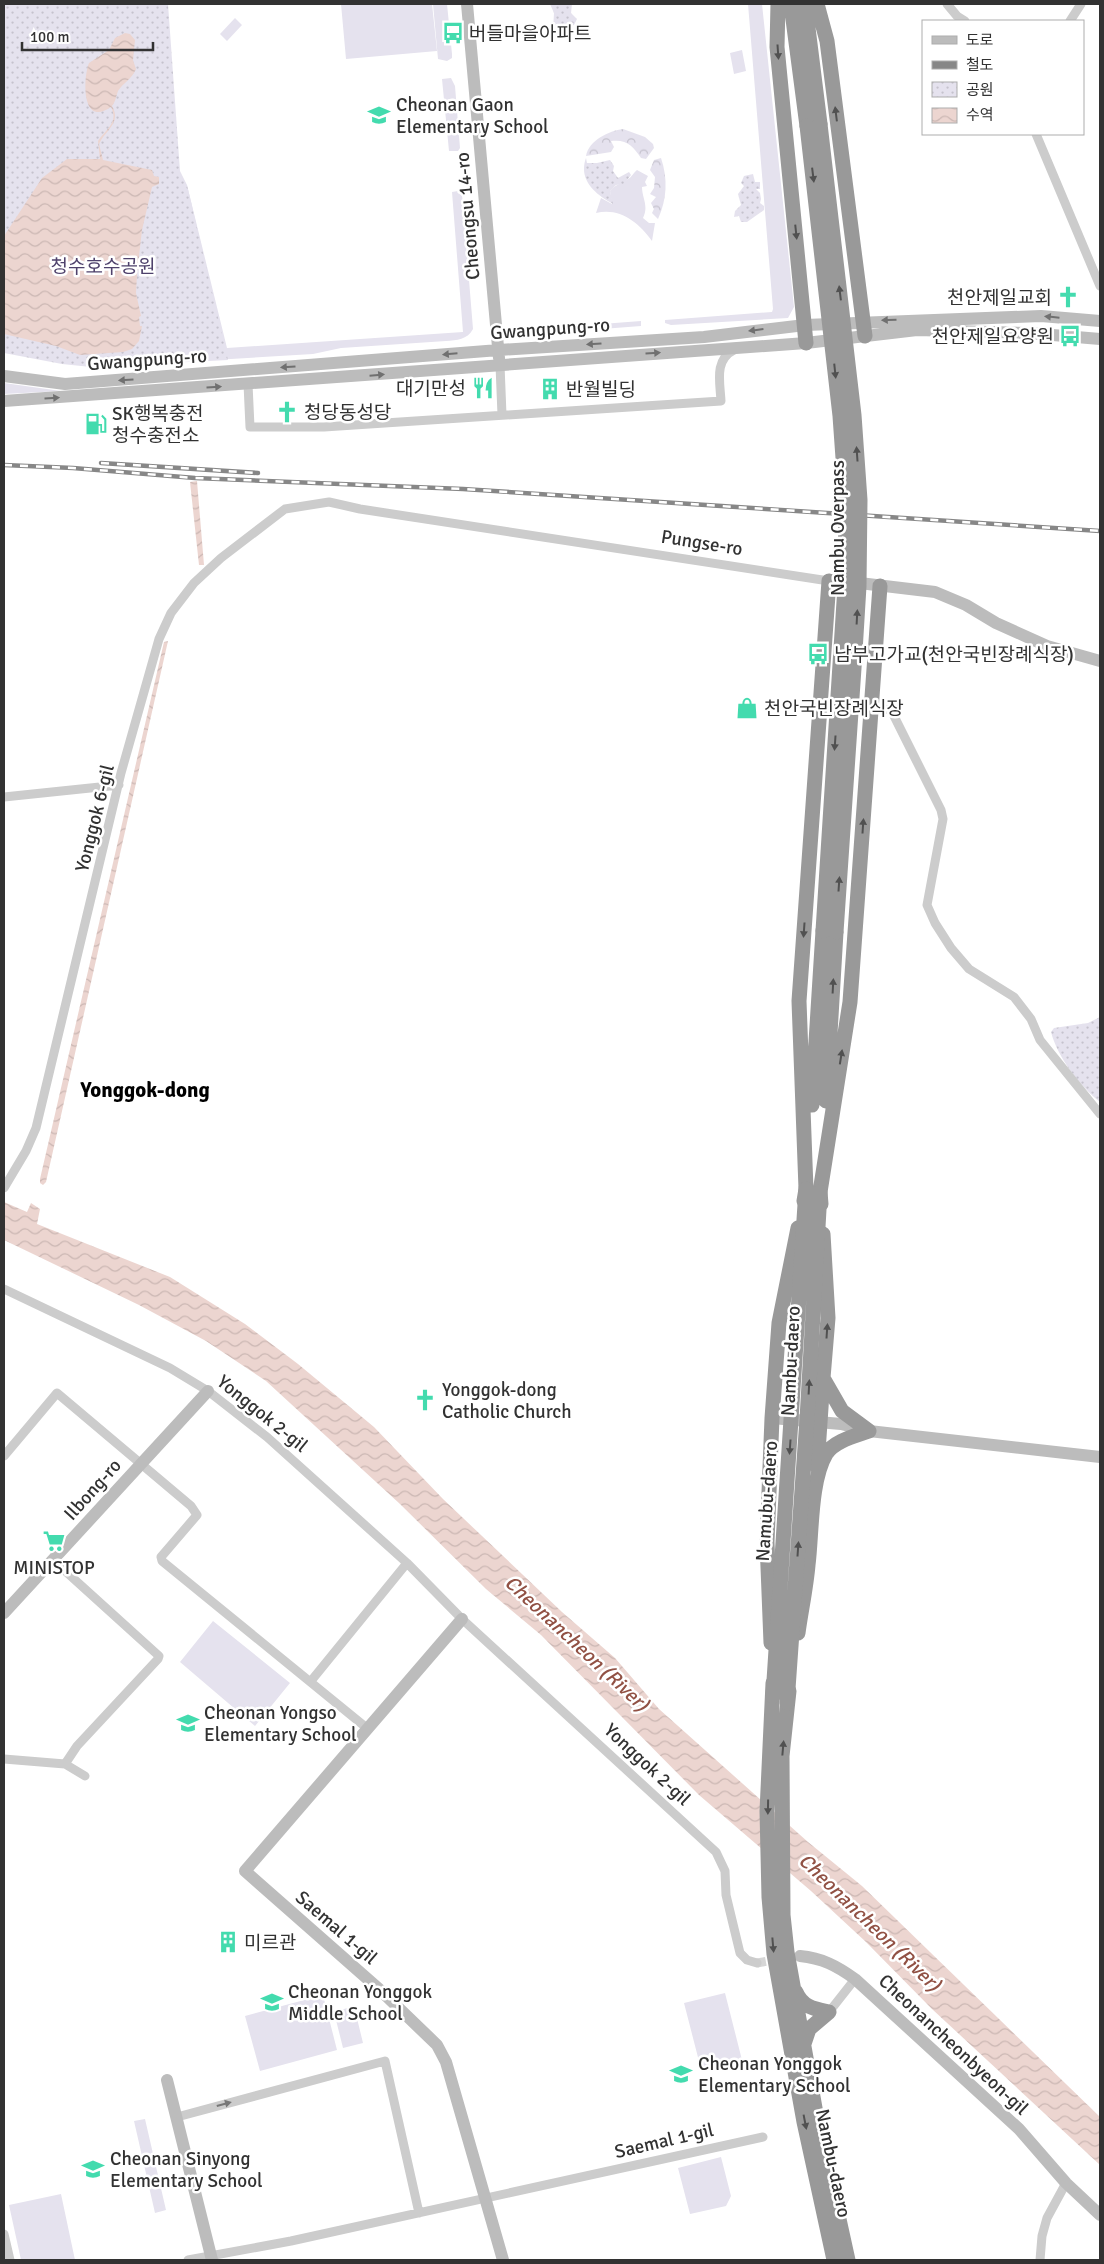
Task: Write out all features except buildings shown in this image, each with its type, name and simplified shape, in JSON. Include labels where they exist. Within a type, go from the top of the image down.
[{"type":"highway","points":[[778,4],[777,47],[806,342]]},
{"type":"highway","points":[[792,4],[814,125]]},
{"type":"highway","points":[[805,4],[814,125]]},
{"type":"highway","points":[[817,4],[827,41],[864,329]]},
{"type":"highway","name":"Nambu Overpass","points":[[814,125],[854,416],[860,500],[854,668],[829,932]]},
{"type":"highway","points":[[787,1703],[808,1566],[828,1318],[813,1191],[799,1001],[829,581]]},
{"type":"highway","points":[[773,1696],[767,1542],[772,1418],[779,1323],[813,1191],[850,1002],[880,586]]},
{"type":"highway","name":"Nambu-daero","points":[[829,932],[813,1191],[807,1419],[782,1756],[783,1915],[817,2119],[848,2260]]},
{"type":"highway","name":"Namubu-daero","points":[[773,1696],[813,1191]]},
{"type":"highway","points":[[823,1378],[842,1411],[869,1431]]},
{"type":"highway","points":[[814,1496],[826,1454],[834,1445],[869,1431]]},
{"type":"highway","name":"Nambu-daero","points":[[773,1696],[767,1811],[769,1897],[776,1964],[804,2122],[834,2260]]},
{"type":"highway","points":[[793,1982],[799,1999],[805,2005],[829,2012]]},
{"type":"highway","points":[[804,2044],[809,2029],[829,2012]]},
{"type":"street","name":"Cheongsu 14-ro","points":[[467,4],[500,365]]},
{"type":"street","points":[[947,4],[957,16],[963,20]]},
{"type":"street","points":[[1071,20],[1081,4]]},
{"type":"street","points":[[1036,135],[1100,286]]},
{"type":"street","name":"Gwangpung-ro","points":[[4,401],[806,342],[864,329],[1041,316],[1100,322]]},
{"type":"street","name":"Gwangpung-ro","points":[[4,376],[66,384],[704,336],[805,325],[864,329],[1029,333],[1100,339]]},
{"type":"street","points":[[248,384],[250,427],[324,427],[721,401],[720,365],[727,353],[741,346]]},
{"type":"street","points":[[701,350],[710,354],[720,365]]},
{"type":"street","points":[[500,365],[502,415]]},
{"type":"street","name":"Pungse-ro","points":[[286,509],[329,502],[360,509],[829,581],[936,592],[966,605],[996,623],[1047,646],[1100,661]]},
{"type":"street","name":"Yonggok 6-gil","points":[[6,1184],[26,1151],[36,1128],[119,785],[159,639],[171,613],[194,583],[214,564],[286,509]]},
{"type":"street","points":[[821,701],[891,710],[941,810],[943,819],[927,905],[934,922],[951,948],[969,969],[1014,997],[1031,1020],[1040,1040],[1100,1114]]},
{"type":"street","points":[[4,797],[119,785]]},
{"type":"street","name":"Yonggok 2-gil","points":[[4,1289],[170,1368],[208,1391],[267,1437],[407,1563],[462,1619],[716,1852],[725,1871],[726,1894],[740,1952],[747,1960],[757,1962]]},
{"type":"street","name":"Ilbong-ro","points":[[4,1613],[208,1391]]},
{"type":"street","points":[[4,1456],[57,1393],[191,1506],[197,1515],[161,1557],[162,1561],[368,1729],[462,1619]]},
{"type":"street","points":[[772,1418],[842,1424],[869,1431],[1100,1457]]},
{"type":"street","points":[[53,1560],[159,1656],[124,1697],[77,1746],[65,1764]]},
{"type":"street","points":[[311,1681],[407,1563]]},
{"type":"street","name":"Saemal 1-gil","points":[[368,1729],[245,1871],[379,1989],[436,2045],[446,2062],[486,2199]]},
{"type":"street","points":[[4,1759],[65,1764],[85,1776]]},
{"type":"street","name":"Cheonancheonbyeon-gil","points":[[800,1956],[819,1958],[837,1966],[855,1979],[1019,2129],[1066,2183],[1100,2215]]},
{"type":"street","points":[[829,2012],[855,1979]]},
{"type":"street","points":[[177,2117],[386,2061],[419,2212]]},
{"type":"street","points":[[167,2080],[211,2258]]},
{"type":"street","name":"Saemal 1-gil","points":[[188,2260],[211,2258],[291,2241],[763,2137]]},
{"type":"street","points":[[1040,2260],[1042,2236],[1047,2218],[1066,2183]]},
{"type":"street","points":[[486,2199],[503,2260]]},
{"type":"street","points":[[4,2234],[10,2260]]},
{"type":"green space","name":"청수호수공원","points":[[4,4],[168,4],[180,171],[187,185],[228,360],[91,367],[62,364],[4,353]]},
{"type":"green space","points":[[341,4],[432,4],[437,51],[346,59]]},
{"type":"green space","points":[[433,4],[447,4],[452,58],[447,61],[438,59]]},
{"type":"green space","points":[[550,4],[572,4],[571,13],[577,19],[574,25],[568,27],[564,33],[559,35],[553,30],[554,13]]},
{"type":"green space","points":[[748,4],[762,4],[794,307],[788,318],[671,325],[665,323],[665,320],[772,312],[773,309]]},
{"type":"green space","points":[[235,18],[242,25],[227,41],[220,34]]},
{"type":"green space","points":[[742,50],[746,71],[734,74],[730,53]]},
{"type":"green space","points":[[451,78],[455,86],[460,148],[458,151],[449,151],[442,79]]},
{"type":"green space","points":[[623,129],[645,137],[653,144],[654,148],[646,159],[641,158],[629,144],[621,141],[611,141],[614,147],[611,152],[586,156],[591,145],[600,137]]},
{"type":"green space","points":[[586,158],[587,163],[610,160],[614,166],[613,171],[618,178],[629,172],[631,175],[624,184],[616,185],[610,191],[613,204],[594,191],[586,180],[584,166]]},
{"type":"green space","points":[[661,158],[666,189],[658,219],[652,213],[654,209],[651,203],[656,197],[650,194],[654,188],[655,177],[650,170],[654,160]]},
{"type":"green space","points":[[637,170],[648,176],[645,182],[647,186],[642,187],[645,206],[643,218],[649,223],[655,223],[652,241],[635,222],[620,214],[613,212],[596,213],[601,198],[612,204],[610,191]]},
{"type":"green space","points":[[753,174],[755,182],[760,182],[760,189],[756,189],[760,193],[760,203],[764,206],[764,210],[747,222],[741,222],[739,216],[734,217],[735,211],[741,205],[738,194],[744,186],[741,183],[744,176]]},
{"type":"green space","points":[[187,185],[227,348],[463,332],[452,192],[458,191],[462,194],[473,329],[471,333],[461,339],[454,340],[341,348],[313,354],[214,360]]},
{"type":"green space","points":[[641,321],[641,326],[537,334],[536,329]]},
{"type":"green space","points":[[4,383],[61,391],[4,394]]},
{"type":"green space","points":[[1100,1017],[1100,1102],[1084,1088],[1070,1070],[1054,1042],[1051,1032],[1054,1028],[1088,1023]]},
{"type":"green space","points":[[213,1621],[290,1683],[255,1726],[180,1662]]},
{"type":"green space","points":[[725,1993],[742,2060],[701,2069],[684,2003]]},
{"type":"green space","points":[[323,1995],[337,2050],[260,2071],[245,2016]]},
{"type":"green space","points":[[354,2006],[363,2043],[343,2048],[334,2012]]},
{"type":"green space","points":[[145,2119],[166,2210],[155,2213],[134,2121]]},
{"type":"green space","points":[[721,2157],[731,2196],[726,2206],[690,2214],[678,2168]]},
{"type":"green space","points":[[61,2194],[75,2260],[21,2260],[9,2205]]},
{"type":"water","points":[[125,33],[130,34],[135,40],[133,60],[136,69],[118,91],[112,106],[115,112],[114,122],[99,144],[103,160],[152,170],[154,176],[159,177],[159,184],[152,187],[142,230],[136,293],[141,316],[139,317],[140,326],[142,326],[139,341],[132,349],[123,352],[80,355],[56,346],[4,334],[4,236],[42,178],[67,159],[100,159],[98,141],[113,122],[113,113],[111,107],[101,112],[94,111],[89,106],[85,89],[87,70],[89,63],[109,50],[115,38]]},
{"type":"water","points":[[197,481],[204,565],[199,565],[190,482]]},
{"type":"water","points":[[168,641],[46,1182],[43,1185],[40,1183],[40,1179],[164,642]]},
{"type":"water","name":"Cheonancheon (River)","points":[[4,1202],[27,1212],[31,1203],[40,1209],[37,1224],[170,1277],[245,1324],[298,1364],[374,1427],[443,1499],[562,1612],[615,1658],[659,1709],[808,1842],[862,1886],[1100,2117],[1100,2165],[932,2009],[866,1942],[811,1891],[699,1795],[541,1635],[486,1589],[400,1504],[266,1381],[206,1341],[139,1305],[4,1240]]},
{"type":"tunnel","points":[[757,1963],[779,1959]]},
{"type":"railway","points":[[101,463],[258,473]]},
{"type":"railway","points":[[4,465],[73,468],[195,478],[463,489],[1100,531]]},
{"type":"place","name":"버들마을아파트","points":[[453,33]]},
{"type":"place","name":"Cheonan Gaon Elementary School","points":[[379,115]]},
{"type":"place","name":"천안제일교회","points":[[1068,297]]},
{"type":"place","name":"천안제일요양원","points":[[1070,336]]},
{"type":"place","name":"대기만성","points":[[483,388]]},
{"type":"place","name":"반월빌딩","points":[[550,389]]},
{"type":"place","name":"청당동성당","points":[[287,412]]},
{"type":"place","name":"SK행복충전 청수충전소","points":[[96,424]]},
{"type":"place","name":"남부고가교(천안국빈장례식장)","points":[[818,654]]},
{"type":"place","name":"천안국빈장례식장","points":[[747,708]]},
{"type":"place","name":"Yonggok-dong Catholic Church","points":[[425,1400]]},
{"type":"place","name":"MINISTOP","points":[[54,1541]]},
{"type":"place","name":"Cheonan Yongso Elementary School","points":[[188,1723]]},
{"type":"place","name":"미르관","points":[[228,1942]]},
{"type":"place","name":"Cheonan Yonggok Middle School","points":[[272,2002]]},
{"type":"place","name":"Cheonan Yonggok Elementary School","points":[[681,2074]]},
{"type":"place","name":"Cheonan Sinyong Elementary School","points":[[93,2169]]},
{"type":"district","name":"Yonggok-dong","points":[[145,1090]]}]
